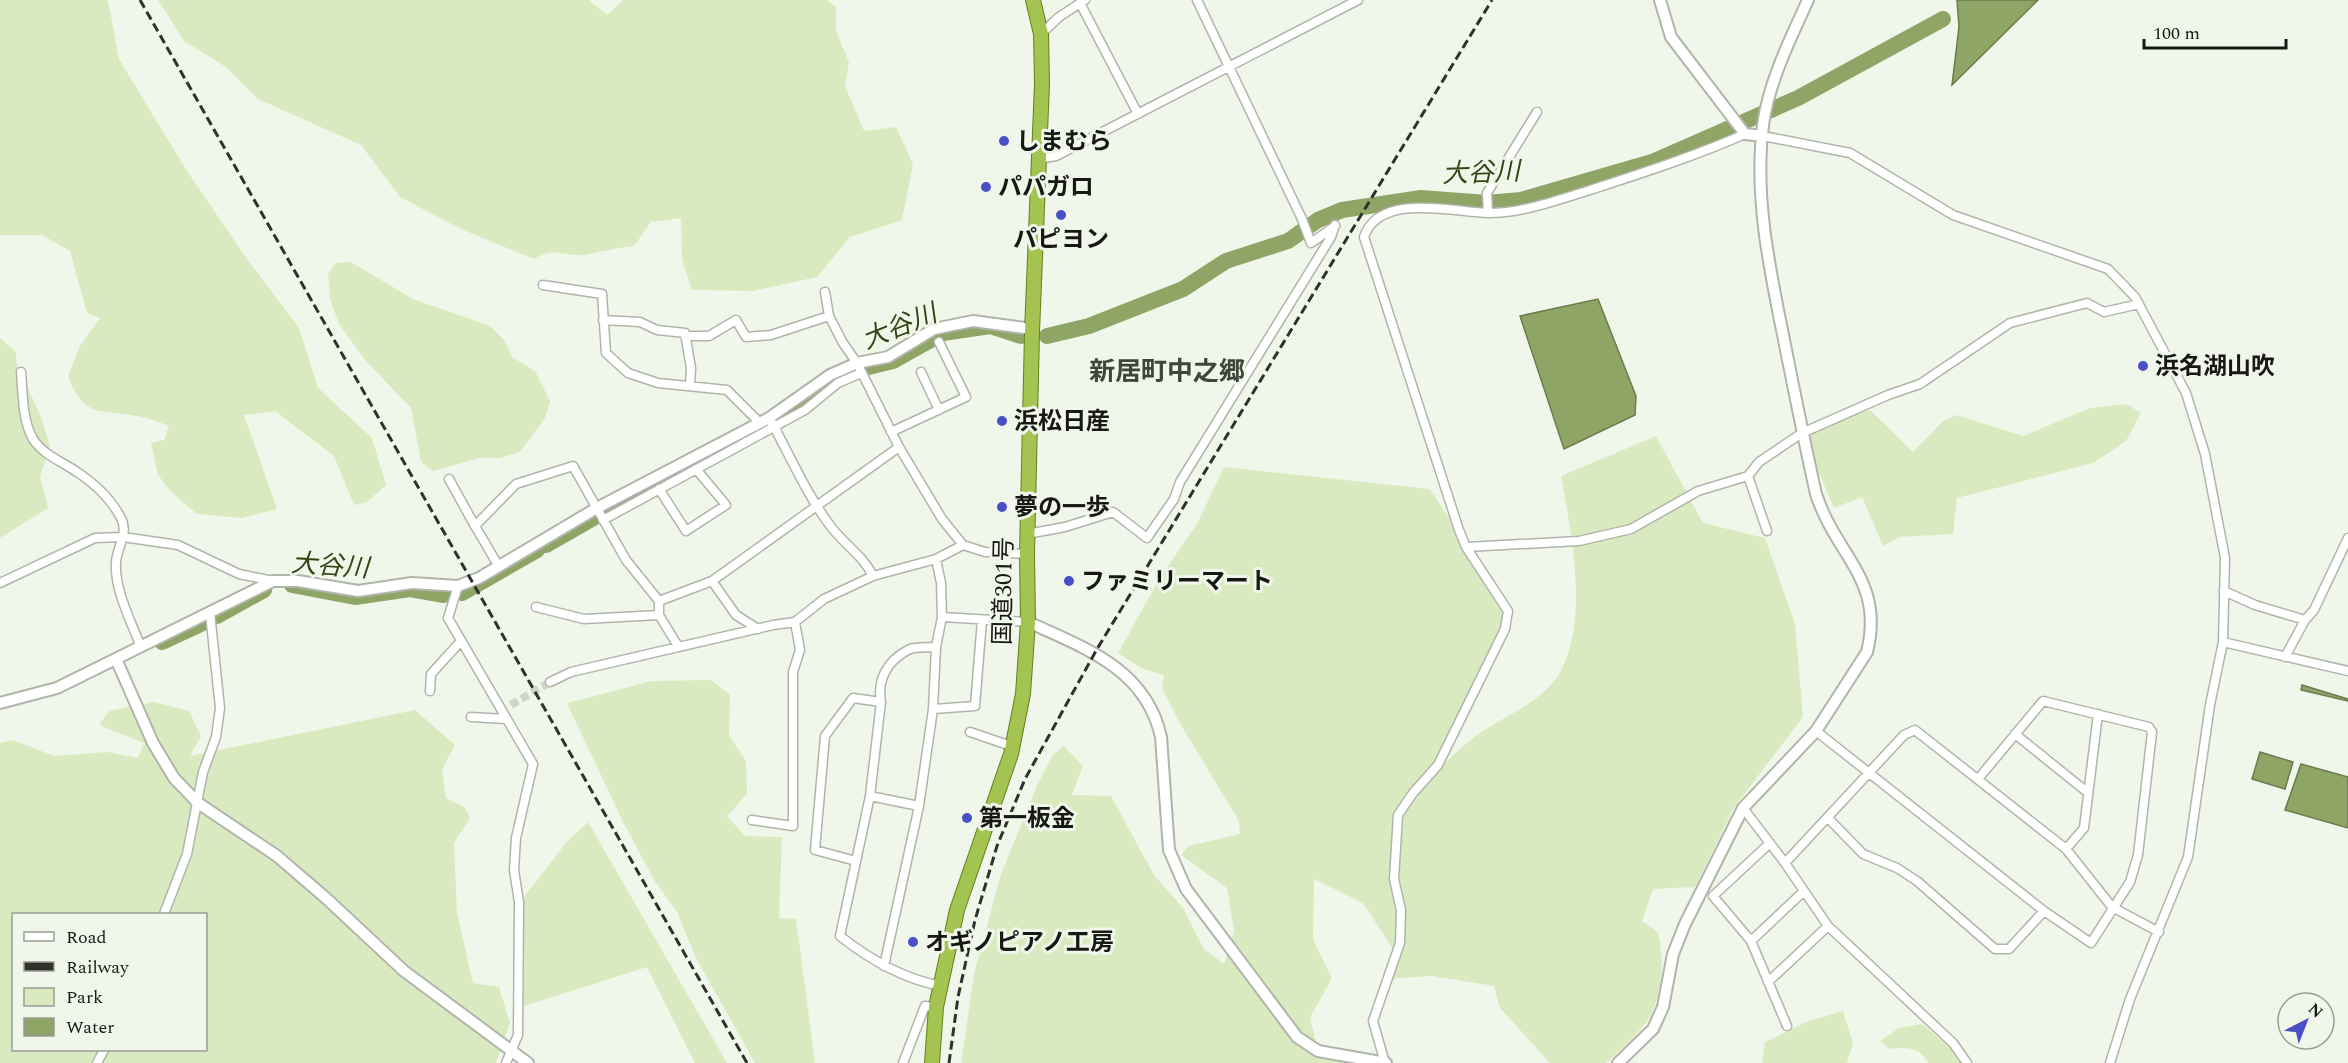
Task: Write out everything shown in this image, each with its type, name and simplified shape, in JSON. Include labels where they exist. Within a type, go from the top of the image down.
[{"type":"highway","name":"国道301号","points":[[932,1063],[936,1007],[964,886],[1014,747],[1023,694],[1028,622],[1027,534],[1041,34],[1033,0]]},
{"type":"street","points":[[1027,534],[1065,527],[1113,512],[1147,538],[1174,499],[1180,482],[1331,237],[1335,225],[1311,243],[1302,219],[1197,0]]},
{"type":"street","points":[[1039,159],[1056,156],[1358,0]]},
{"type":"street","points":[[1660,0],[1671,37],[1745,134]]},
{"type":"street","points":[[1618,1063],[1653,1029],[1663,1007],[1673,954],[1685,924],[1743,808],[1816,731],[1867,652],[1873,624],[1872,608],[1863,584],[1821,508],[1802,433],[1768,256],[1761,199],[1763,136],[1770,98],[1786,47],[1808,0]]},
{"type":"street","points":[[1041,34],[1059,17],[1083,1],[1137,114]]},
{"type":"street","points":[[1488,213],[1487,193],[1537,112]]},
{"type":"street","points":[[942,617],[1028,622],[1082,647],[1132,679],[1143,691],[1158,721],[1169,850],[1186,889],[1297,1037],[1318,1051],[1386,1063],[1373,1021],[1400,943],[1401,910],[1394,879],[1398,814],[1438,765],[1505,629],[1508,611],[1466,548],[1364,237],[1367,228],[1380,215],[1432,206],[1488,213],[1530,208],[1709,150],[1745,134],[1850,153],[1953,215],[2108,269],[2126,285],[2139,304],[2186,393],[2205,454],[2225,558],[2223,642],[2210,705],[2188,857],[2130,999],[2110,1063]]},
{"type":"street","points":[[543,285],[602,294],[606,353],[628,373],[658,383],[727,390],[768,423],[816,505],[845,545],[866,562],[873,576]]},
{"type":"street","points":[[825,292],[829,316],[859,368],[899,447],[942,519],[963,545],[985,552],[1027,555]]},
{"type":"street","points":[[1466,548],[1579,541],[1631,529],[1698,491],[1748,476],[1759,462],[1802,433],[1888,394],[1920,384],[2010,323],[2087,303],[2104,312],[2139,304]]},
{"type":"street","points":[[685,336],[709,336],[736,320],[746,337],[771,335],[829,316]]},
{"type":"street","points":[[603,320],[639,322],[657,330],[684,333],[691,368],[690,385]]},
{"type":"street","points":[[603,520],[696,469],[768,423],[830,375],[859,368],[888,357],[934,329],[973,321],[1032,335]]},
{"type":"street","points":[[891,432],[966,397],[939,342]]},
{"type":"street","points":[[21,372],[25,412],[33,439],[48,454],[78,472],[103,494],[122,520],[123,537],[116,563],[124,601],[140,645]]},
{"type":"street","points":[[921,372],[939,410]]},
{"type":"street","points":[[0,583],[95,538],[123,537],[178,545],[239,574],[273,581],[298,581],[358,591],[412,583],[458,586],[479,578],[597,508],[768,423]]},
{"type":"street","points":[[660,601],[712,581],[899,447]]},
{"type":"street","points":[[475,526],[516,484],[573,466],[626,560],[660,601],[659,615],[678,646]]},
{"type":"street","points":[[659,489],[686,531],[726,505],[696,469]]},
{"type":"street","points":[[1748,476],[1767,531]]},
{"type":"street","points":[[449,479],[498,565]]},
{"type":"street","points":[[2285,657],[2305,620],[2314,610],[2348,538]]},
{"type":"street","points":[[550,682],[571,672],[678,646],[795,622],[824,598],[873,576],[936,559],[963,545]]},
{"type":"street","points":[[884,966],[919,806],[933,709],[936,647],[942,617],[941,584],[936,559]]},
{"type":"street","points":[[0,703],[57,688],[273,581]]},
{"type":"street","points":[[712,581],[736,615],[758,629]]},
{"type":"street","points":[[458,586],[448,618],[533,765],[531,785],[524,799],[516,838],[514,870],[519,902],[518,1035],[506,1063]]},
{"type":"street","points":[[2224,591],[2255,605],[2305,620]]},
{"type":"street","points":[[536,607],[584,619],[659,615]]},
{"type":"street","points":[[165,913],[188,854],[203,772],[216,737],[220,708],[210,613]]},
{"type":"street","points":[[933,709],[975,706],[982,620]]},
{"type":"street","points":[[752,820],[793,826],[793,672],[800,650],[795,622]]},
{"type":"street","points":[[430,691],[431,674],[461,641]]},
{"type":"street","points":[[2223,642],[2348,671]]},
{"type":"street","points":[[936,647],[908,650],[884,672],[878,686],[881,702],[870,796],[840,936],[884,966],[926,983],[941,986]]},
{"type":"street","points":[[116,659],[153,743],[174,778],[198,803],[277,856],[404,971],[528,1063]]},
{"type":"street","points":[[856,861],[815,850],[823,743],[830,725],[853,698],[881,702]]},
{"type":"street","points":[[1816,731],[2044,911],[2091,943],[2130,882],[2138,855],[2152,732],[2145,725],[2043,701],[1978,779]]},
{"type":"street","points":[[504,715],[511,705]]},
{"type":"street","points":[[2066,849],[2084,828],[2098,714]]},
{"type":"street","points":[[471,717],[504,715]]},
{"type":"street","points":[[1785,863],[1904,735],[1915,730],[2066,849],[2112,907],[2159,932]]},
{"type":"street","points":[[970,732],[1014,747]]},
{"type":"street","points":[[2014,734],[2087,792]]},
{"type":"street","points":[[870,796],[919,806]]},
{"type":"street","points":[[1743,808],[1785,863],[1828,926],[1953,1043],[1967,1063]]},
{"type":"street","points":[[1828,818],[1863,854],[1897,868],[1917,881],[1995,949],[2009,950],[2044,911]]},
{"type":"street","points":[[1770,843],[1713,896],[1751,941],[1787,1026]]},
{"type":"street","points":[[1751,941],[1804,891]]},
{"type":"street","points":[[1768,981],[1828,926]]},
{"type":"street","points":[[903,1063],[925,1006],[936,1007]]},
{"type":"green space","points":[[0,0],[108,0],[119,59],[185,168],[247,259],[299,328],[318,388],[372,438],[386,485],[367,502],[354,505],[334,456],[275,411],[244,415],[277,509],[242,518],[197,514],[171,492],[158,475],[151,443],[164,440],[169,426],[141,417],[95,410],[80,399],[68,376],[80,346],[100,318],[87,313],[70,251],[42,235],[0,235]]},
{"type":"green space","points":[[158,0],[589,0],[607,15],[623,0],[827,0],[836,7],[836,31],[849,62],[845,86],[864,131],[896,127],[913,164],[902,220],[850,237],[817,277],[753,291],[692,290],[682,260],[681,218],[651,222],[634,246],[580,255],[549,253],[534,259],[461,229],[400,197],[361,145],[258,99],[226,67],[184,41]]},
{"type":"green space","points":[[351,262],[413,299],[490,326],[504,340],[512,357],[535,371],[550,401],[545,418],[520,452],[500,458],[479,458],[433,471],[421,462],[411,408],[365,360],[339,324],[330,299],[328,274],[336,263]]},
{"type":"green space","points":[[0,338],[16,352],[16,362],[42,419],[50,447],[40,477],[48,508],[0,538]]},
{"type":"green space","points":[[2127,404],[2141,413],[2126,441],[2093,463],[1957,498],[1953,534],[1899,537],[1883,546],[1862,497],[1834,508],[1802,433],[1870,410],[1913,452],[1943,421],[1956,415],[2023,436],[2090,408]]},
{"type":"green space","points":[[1656,436],[1703,523],[1765,538],[1795,624],[1803,717],[1733,809],[1695,887],[1653,889],[1642,921],[1658,932],[1662,961],[1659,991],[1653,1010],[1645,1024],[1606,1063],[1550,1063],[1500,1008],[1494,986],[1432,976],[1388,979],[1395,952],[1363,903],[1314,879],[1313,939],[1332,978],[1310,1018],[1318,1051],[1370,1063],[961,1063],[974,974],[1001,874],[1038,783],[1053,755],[1064,746],[1083,766],[1072,795],[1111,796],[1154,875],[1183,908],[1204,949],[1224,964],[1234,931],[1227,888],[1181,855],[1188,846],[1240,834],[1239,821],[1181,725],[1162,688],[1164,675],[1143,669],[1118,653],[1161,576],[1197,524],[1224,467],[1430,489],[1508,611],[1487,670],[1438,765],[1410,800],[1464,746],[1483,731],[1541,695],[1559,674],[1568,653],[1574,629],[1576,603],[1573,550],[1561,476]]},
{"type":"green space","points":[[711,680],[730,695],[729,735],[746,761],[747,794],[727,816],[745,836],[782,837],[779,918],[796,919],[815,1063],[755,1063],[696,958],[677,912],[654,880],[622,820],[567,703],[652,681]]},
{"type":"green space","points":[[154,702],[189,711],[201,736],[190,756],[415,710],[455,745],[442,770],[446,798],[464,807],[470,818],[454,843],[457,913],[473,983],[499,987],[510,1023],[496,1063],[0,1063],[0,743],[13,740],[54,756],[108,752],[138,758],[144,743],[99,725],[109,711]]},
{"type":"green space","points":[[588,822],[727,1063],[695,1063],[647,967],[521,1007],[522,900],[565,844]]},
{"type":"green space","points":[[1843,1011],[1853,1043],[1847,1063],[1762,1063],[1765,1042],[1806,1022]]},
{"type":"green space","points":[[1922,1024],[1954,1051],[1961,1063],[1928,1063],[1917,1051],[1906,1048],[1889,1049],[1880,1041],[1899,1028]]},
{"type":"water","points":[[1957,0],[2038,0],[1952,85],[1959,27]]},
{"type":"water","points":[[1598,299],[1636,396],[1635,415],[1564,449],[1520,316]]},
{"type":"water","points":[[2302,685],[2348,699],[2348,701],[2301,690]]},
{"type":"water","points":[[2260,752],[2293,762],[2285,789],[2252,779]]},
{"type":"water","points":[[2301,764],[2348,777],[2348,828],[2285,810]]},
{"type":"waterway","name":"大谷川","points":[[1047,336],[1089,326],[1183,289],[1226,261],[1288,241],[1318,220],[1342,210],[1421,198],[1487,203],[1521,200],[1652,162],[1798,98],[1943,19]]},
{"type":"waterway","name":"大谷川","points":[[773,422],[794,410],[844,373],[893,361],[943,333],[990,326],[1021,336]]},
{"type":"waterway","name":"大谷川","points":[[602,513],[658,481]]},
{"type":"waterway","name":"大谷川","points":[[546,545],[595,517]]},
{"type":"waterway","name":"大谷川","points":[[462,593],[537,550]]},
{"type":"waterway","name":"大谷川","points":[[292,585],[355,597],[410,589],[444,595]]},
{"type":"waterway","name":"大谷川","points":[[217,616],[264,590]]},
{"type":"waterway","name":"大谷川","points":[[162,642],[205,622]]},
{"type":"tunnel","points":[[511,705],[550,682]]},
{"type":"railway","points":[[140,0],[747,1063]]},
{"type":"railway","points":[[949,1063],[958,997],[975,920],[997,846],[1025,779],[1097,649],[1492,0]]},
{"type":"place","name":"しまむら","points":[[1004,141]]},
{"type":"place","name":"パパガロ","points":[[986,187]]},
{"type":"place","name":"パピヨン","points":[[1061,215]]},
{"type":"place","name":"浜名湖山吹","points":[[2143,366]]},
{"type":"place","name":"浜松日産","points":[[1002,421]]},
{"type":"place","name":"夢の一歩","points":[[1002,507]]},
{"type":"place","name":"ファミリーマート","points":[[1069,581]]},
{"type":"place","name":"第一板金","points":[[967,818]]},
{"type":"place","name":"オギノピアノ工房","points":[[913,942]]},
{"type":"district","name":"新居町中之郷","points":[[1167,371]]}]
